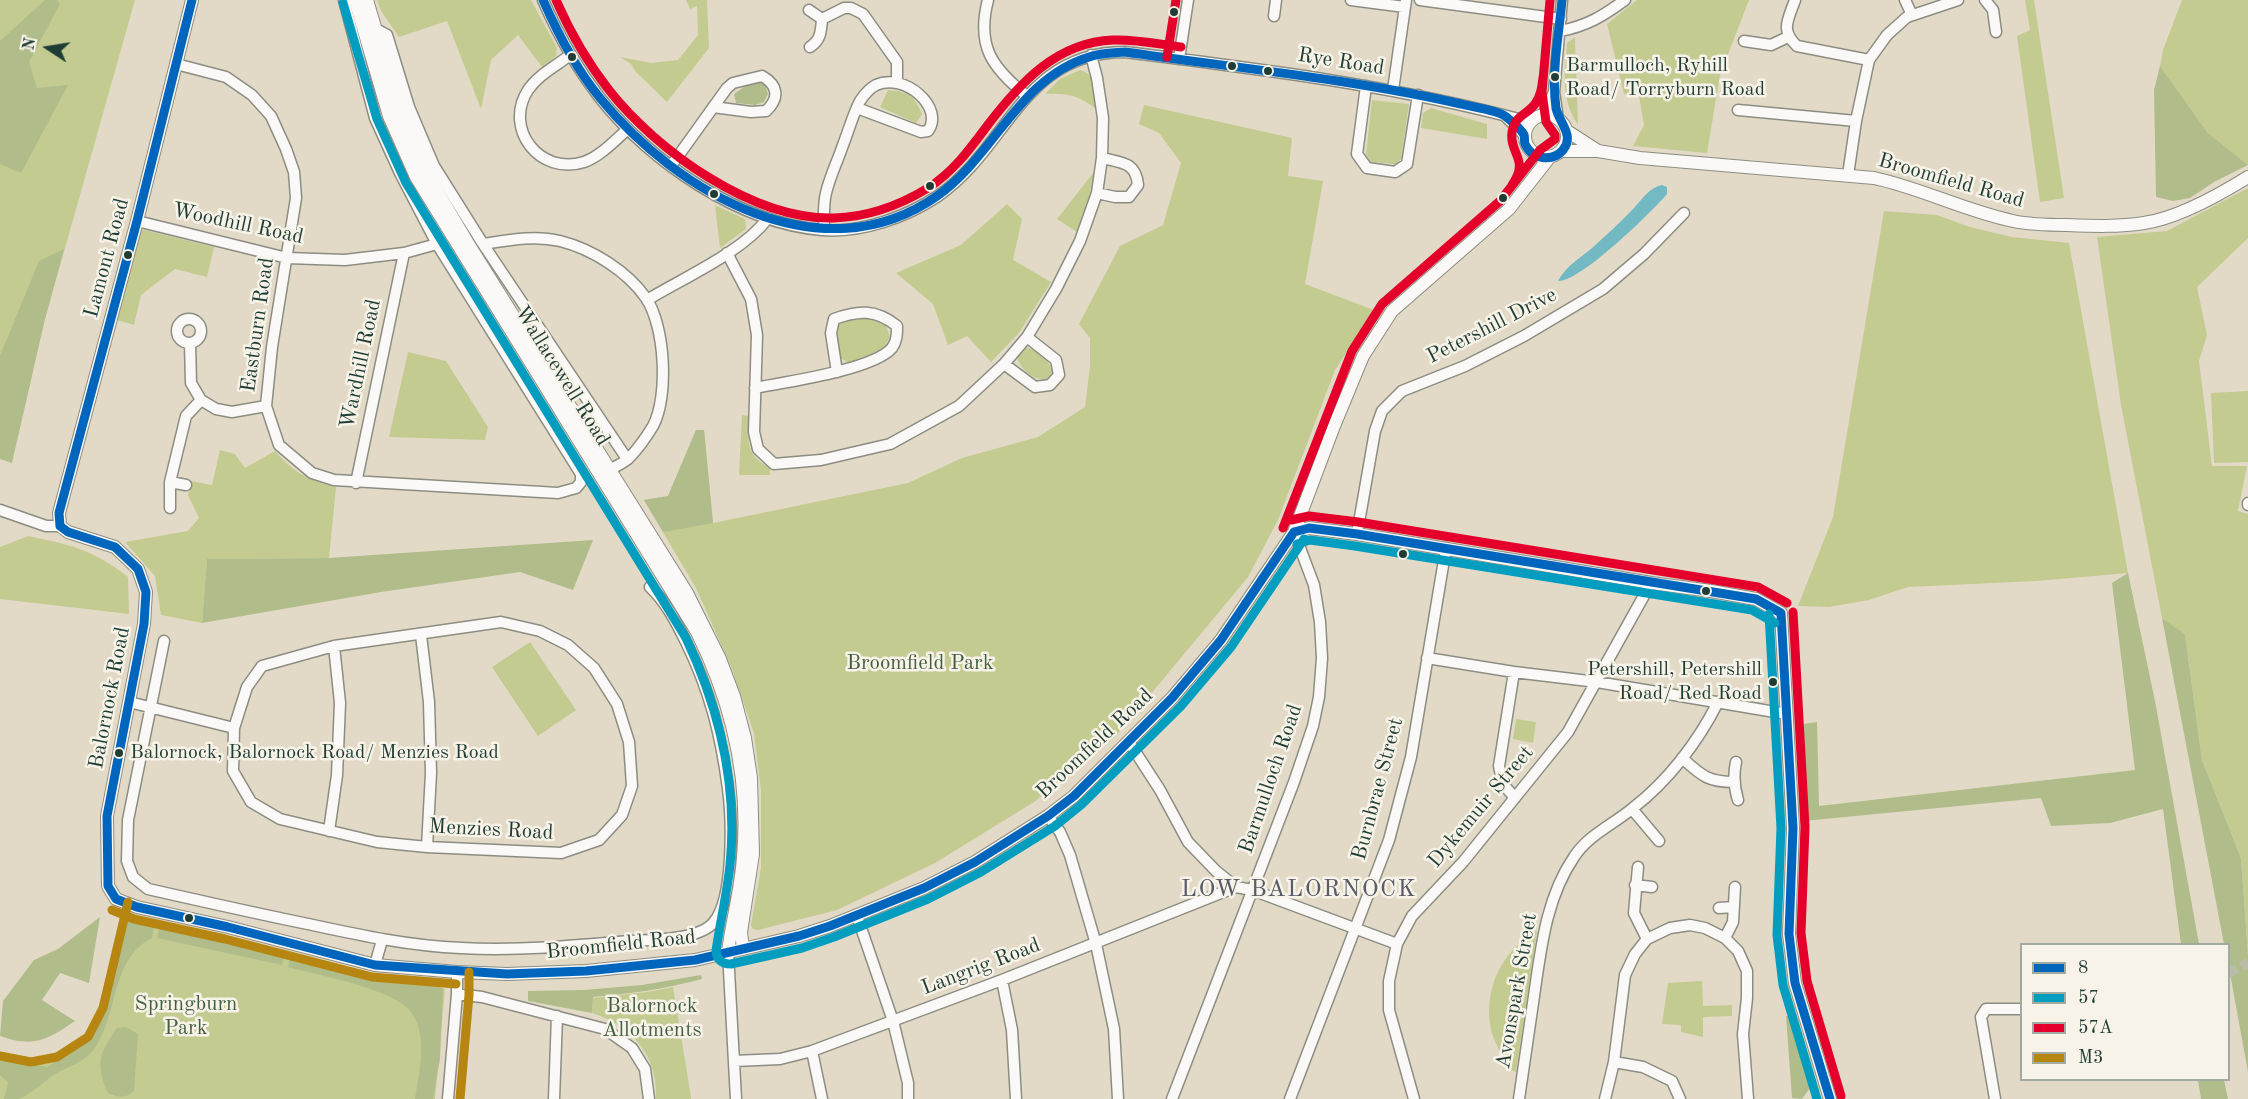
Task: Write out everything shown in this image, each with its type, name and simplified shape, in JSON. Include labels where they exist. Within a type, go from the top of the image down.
[{"type":"street","name":"Lamont Road","points":[[60,526],[59,513],[137,221],[192,0]]},
{"type":"street","name":"Wallacewell Road","points":[[344,0],[375,118],[399,173],[437,244],[581,474],[581,482]]},
{"type":"street","name":"Wallacewell Road","points":[[355,0],[369,27],[387,35],[409,108],[434,166],[483,244],[627,459]]},
{"type":"street","name":"Wallacewell Road","points":[[367,0],[369,27],[389,116],[416,177],[533,356],[605,472],[697,632],[711,661],[741,740],[752,778],[753,854],[741,932],[743,949]]},
{"type":"street","name":"Rye Road","points":[[543,0],[570,55],[601,98],[628,129],[671,166],[704,188],[768,218],[804,228],[824,230],[864,227],[884,222],[937,196],[967,170],[1026,96],[1059,68],[1091,55],[1125,52],[1393,90],[1530,122]]},
{"type":"street","points":[[988,0],[983,26],[985,44],[990,58],[1005,79],[1026,96]]},
{"type":"street","points":[[1179,59],[1188,0]]},
{"type":"street","points":[[1274,16],[1276,0]]},
{"type":"street","points":[[1352,0],[1405,4],[1393,90]]},
{"type":"street","points":[[1420,0],[1497,5],[1561,18]]},
{"type":"street","points":[[1530,152],[1541,158],[1549,158],[1562,151],[1567,141],[1567,131],[1558,119],[1554,92],[1562,0]]},
{"type":"street","points":[[1560,31],[1579,28],[1599,18],[1625,0]]},
{"type":"street","points":[[1795,0],[1786,27],[1788,38],[1797,46],[1869,60]]},
{"type":"street","points":[[1905,0],[1912,15]]},
{"type":"street","points":[[1848,175],[1856,121],[1869,60],[1887,35],[1907,17],[1958,0]]},
{"type":"street","points":[[1985,0],[1993,10],[1996,32]]},
{"type":"street","points":[[822,19],[844,8],[852,8],[863,14],[897,62],[897,82]]},
{"type":"street","points":[[809,10],[822,19]]},
{"type":"street","points":[[810,47],[820,37],[822,19]]},
{"type":"street","points":[[1744,41],[1770,45],[1788,38]]},
{"type":"street","points":[[570,55],[545,73],[528,91],[519,116],[520,127],[528,145],[546,160],[561,165],[574,164],[599,154],[628,129]]},
{"type":"street","points":[[727,253],[751,299],[757,335],[754,432],[758,449],[774,464],[797,464],[890,444],[959,406],[1005,364],[1027,337],[1056,289],[1080,241],[1097,193],[1102,158],[1103,118],[1091,55]]},
{"type":"street","name":"Eastburn Road","points":[[176,64],[226,77],[252,95],[271,116],[294,172],[296,198],[272,347],[266,406],[279,445],[312,473],[334,480],[356,483],[558,493],[576,488],[581,482]]},
{"type":"street","points":[[671,166],[713,107],[733,83],[762,76],[771,81],[776,89],[775,100],[766,111],[751,112],[713,107]]},
{"type":"street","points":[[824,230],[827,190],[857,108],[872,88],[878,84],[897,82],[908,85],[925,101],[932,118],[932,126],[928,131],[921,132],[857,108]]},
{"type":"street","points":[[1366,86],[1357,154],[1367,168],[1395,172],[1407,164],[1418,94]]},
{"type":"street","points":[[1524,135],[1530,122],[1543,115],[1554,92]]},
{"type":"street","points":[[1738,110],[1856,121]]},
{"type":"street","points":[[1504,115],[1524,135],[1530,152],[1530,182]]},
{"type":"street","points":[[1543,115],[1558,119]]},
{"type":"street","name":"Broomfield Road","points":[[1567,131],[1598,151]]},
{"type":"street","name":"Broomfield Road","points":[[1562,151],[1598,151],[1640,158],[1848,175],[1902,184],[2011,220],[2058,225],[2099,226],[2145,223],[2171,216],[2218,196],[2248,177]]},
{"type":"street","points":[[1097,193],[1129,197],[1138,186],[1137,174],[1128,165],[1102,158]]},
{"type":"street","name":"Broomfield Road","points":[[457,972],[507,974],[586,971],[695,960],[799,936],[857,916],[924,888],[975,862],[1048,816],[1074,795],[1129,742],[1172,698],[1221,640],[1294,532],[1334,426],[1364,356],[1392,311],[1509,209],[1549,158]]},
{"type":"street","name":"Petershill Drive","points":[[1357,534],[1374,431],[1382,411],[1402,391],[1465,366],[1524,336],[1604,290],[1644,255],[1684,213]]},
{"type":"street","points":[[647,300],[727,253],[758,231],[768,218]]},
{"type":"street","name":"Woodhill Road","points":[[137,221],[287,258],[345,260],[404,253],[437,244]]},
{"type":"street","points":[[483,244],[530,237],[561,241],[594,255],[625,275],[647,300],[661,339],[664,383],[653,425],[627,459],[605,472]]},
{"type":"street","name":"Wardhill Road","points":[[356,483],[404,253]]},
{"type":"street","points":[[755,388],[837,372],[866,363],[891,349],[897,340],[897,326],[886,317],[870,312],[847,314],[834,320],[831,333],[837,372]]},
{"type":"street","points":[[1005,364],[1035,387],[1050,385],[1059,375],[1056,360],[1027,337]]},
{"type":"street","points":[[190,343],[191,383],[201,400],[216,409],[232,412],[266,406]]},
{"type":"street","points":[[514,368],[533,356]]},
{"type":"street","points":[[170,508],[170,482],[186,416],[201,400]]},
{"type":"street","points":[[170,482],[186,485]]},
{"type":"street","name":"Balornock Road","points":[[0,510],[46,526],[60,526],[68,532],[116,548],[138,569],[146,592],[145,613],[107,816],[108,886],[116,899],[137,907],[228,927],[375,965],[457,972]]},
{"type":"street","points":[[1294,532],[1309,528],[1357,534],[1756,599],[1781,613],[1793,828],[1789,934],[1795,982],[1830,1099]]},
{"type":"street","name":"Barmulloch Road","points":[[1172,1099],[1294,782],[1313,726],[1319,698],[1322,658],[1320,622],[1314,585],[1294,532]]},
{"type":"street","name":"Burnbrae Street","points":[[1290,1099],[1389,840],[1411,757],[1446,548]]},
{"type":"street","name":"Dykemuir Street","points":[[1414,1099],[1389,1010],[1389,981],[1397,944],[1412,916],[1462,862],[1568,732],[1651,583]]},
{"type":"street","points":[[650,587],[659,595],[678,626],[697,665],[714,712],[722,745],[741,740]]},
{"type":"street","name":"Menzies Road","points":[[501,622],[540,631],[568,645],[594,668],[617,704],[629,742],[632,786],[622,815],[599,840],[561,854],[426,847],[377,842],[280,819],[251,802],[234,771],[234,728],[247,687],[262,666],[333,646],[501,622]]},
{"type":"street","points":[[421,635],[430,725],[431,773],[426,847]]},
{"type":"street","points":[[164,641],[128,820],[127,861],[133,877],[148,889],[382,940],[375,965]]},
{"type":"street","points":[[329,831],[337,775],[340,703],[333,646]]},
{"type":"street","points":[[1427,658],[1597,682],[1787,714]]},
{"type":"street","points":[[1514,672],[1499,766],[1503,784],[1515,798]]},
{"type":"street","points":[[129,702],[234,728]]},
{"type":"street","name":"Avonspark Street","points":[[1519,1099],[1544,926],[1559,884],[1575,855],[1601,830],[1632,809],[1654,790],[1682,758],[1706,725],[1718,702]]},
{"type":"street","name":"Wallacewell Road","points":[[728,952],[731,924],[739,893],[745,831],[741,740]]},
{"type":"street","points":[[1129,742],[1160,790],[1188,842],[1216,871],[1236,887],[1252,890],[1397,944]]},
{"type":"street","name":"Broomfield Road","points":[[382,940],[460,948],[533,949],[698,934],[713,924],[722,911],[730,862],[730,806],[722,745]]},
{"type":"street","points":[[1682,758],[1706,779],[1734,783]]},
{"type":"street","points":[[1736,762],[1733,773],[1738,800]]},
{"type":"street","points":[[1632,809],[1657,838],[1644,843]]},
{"type":"street","points":[[1048,816],[1060,832],[1070,855],[1096,944],[1114,1029],[1118,1099]]},
{"type":"street","points":[[1638,867],[1634,913],[1647,939]]},
{"type":"street","points":[[1635,885],[1652,887]]},
{"type":"street","name":"Langrig Road","points":[[734,1061],[780,1059],[812,1051],[1096,944],[1236,887]]},
{"type":"street","points":[[1725,938],[1734,922],[1736,887]]},
{"type":"street","points":[[1719,908],[1734,907]]},
{"type":"street","points":[[857,916],[893,1021],[908,1083],[908,1099]]},
{"type":"street","points":[[1605,1099],[1614,1062],[1625,975],[1635,954],[1647,939],[1670,928],[1690,925],[1705,928],[1725,938],[1738,951],[1747,971],[1743,1034],[1748,1099]]},
{"type":"street","points":[[728,952],[736,1099]]},
{"type":"street","points":[[448,1099],[457,972]]},
{"type":"street","points":[[1002,980],[1012,1030],[1016,1099]]},
{"type":"street","points":[[457,994],[482,997],[605,1029],[632,1048],[645,1069],[649,1099]]},
{"type":"street","points":[[1995,1099],[1981,1017],[1986,1009],[2020,1009]]},
{"type":"street","points":[[554,1099],[556,1016]]},
{"type":"street","points":[[812,1051],[822,1099]]},
{"type":"street","points":[[1614,1062],[1643,1067],[1672,1081],[1680,1099]]},
{"type":"green space","points":[[0,0],[135,0],[45,319],[0,403]]},
{"type":"green space","points":[[45,0],[57,0],[60,4],[29,62],[37,88],[68,85],[21,173],[0,164],[0,41]]},
{"type":"green space","points":[[377,0],[531,0],[557,48],[556,56],[542,67],[518,35],[491,60],[481,109],[447,21],[399,37],[381,11]]},
{"type":"green space","points":[[686,0],[707,0],[709,48],[667,102],[636,72],[631,64],[620,57],[652,63],[678,60],[698,35],[697,6],[690,9]]},
{"type":"green space","points":[[1637,0],[1749,0],[1720,75],[1707,153],[1633,146],[1644,125],[1639,96],[1624,94],[1607,24]]},
{"type":"green space","points":[[2025,0],[2034,0],[2064,198],[2040,202],[2017,36],[2030,30]]},
{"type":"green space","points":[[2182,0],[2248,0],[2248,165],[2208,133],[2160,66],[2163,50]]},
{"type":"green space","points":[[1575,37],[1578,125],[1568,105],[1565,86],[1567,43]]},
{"type":"green space","points":[[2160,66],[2208,133],[2248,165],[2214,182],[2190,198],[2173,201],[2156,197],[2154,90]]},
{"type":"green space","points":[[1080,70],[1086,72],[1092,80],[1096,109],[1072,96],[1045,94],[1060,79]]},
{"type":"green space","points":[[757,81],[765,85],[768,94],[764,102],[755,105],[736,103],[734,94],[748,84]]},
{"type":"green space","points":[[888,90],[905,93],[913,99],[922,114],[916,123],[880,107]]},
{"type":"green space","points":[[1372,100],[1409,104],[1401,159],[1395,164],[1371,162],[1366,155]]},
{"type":"green space","name":"Broomfield Park","points":[[1144,105],[1292,138],[1288,176],[1323,181],[1305,284],[1374,310],[1335,370],[1278,520],[1248,577],[1115,737],[1034,802],[935,863],[837,910],[758,930],[753,929],[751,925],[761,868],[761,791],[754,733],[732,669],[696,588],[644,500],[668,496],[696,430],[704,430],[713,523],[908,483],[962,458],[1038,437],[1085,407],[1090,366],[1090,338],[1079,324],[1120,246],[1163,225],[1181,163],[1159,133],[1139,124]]},
{"type":"green space","points":[[1431,108],[1487,124],[1487,139],[1421,128],[1423,113]]},
{"type":"green space","points":[[1094,172],[1088,202],[1077,232],[1057,219]]},
{"type":"green space","points":[[2248,188],[2248,238],[2197,287],[2207,335],[2199,361],[2212,466],[2247,466],[2238,511],[2248,514],[2248,955],[2241,858],[2202,760],[2185,634],[2162,618],[2121,405],[2097,237],[2167,231]]},
{"type":"green space","points":[[1007,204],[1022,219],[1013,260],[1051,282],[1019,333],[991,362],[967,336],[948,345],[933,304],[896,273],[961,245]]},
{"type":"green space","points":[[715,205],[745,219],[746,229],[720,248]]},
{"type":"green space","points":[[1884,211],[1937,215],[1970,227],[2012,237],[2069,243],[2128,573],[2036,581],[1908,587],[1869,600],[1829,607],[1798,606],[1833,517]]},
{"type":"green space","points":[[140,229],[214,247],[207,277],[175,269],[141,295],[134,325],[117,320]]},
{"type":"green space","points":[[64,249],[45,319],[12,463],[0,459],[0,356],[39,261]]},
{"type":"green space","points":[[847,317],[873,317],[885,322],[890,337],[883,349],[850,364],[841,358],[836,335],[838,326]]},
{"type":"green space","points":[[1027,348],[1039,353],[1049,364],[1052,372],[1047,379],[1037,378],[1022,367],[1017,358],[1020,351]]},
{"type":"green space","points":[[408,352],[446,361],[488,427],[485,440],[389,437]]},
{"type":"green space","points":[[2248,391],[2248,462],[2214,463],[2211,393]]},
{"type":"green space","points":[[742,415],[749,416],[749,440],[752,452],[756,458],[770,468],[770,475],[739,475]]},
{"type":"green space","points":[[696,430],[704,430],[713,523],[663,532],[644,500],[668,496]]},
{"type":"green space","points":[[220,450],[235,454],[245,468],[275,451],[302,475],[336,487],[329,558],[207,559],[202,623],[161,615],[155,576],[125,542],[188,531],[199,518],[188,495],[191,481],[212,485]]},
{"type":"green space","points":[[28,536],[81,549],[103,560],[128,577],[129,614],[0,599],[0,547]]},
{"type":"green space","points":[[593,540],[573,590],[520,572],[381,592],[202,623],[207,559],[329,558]]},
{"type":"green space","points":[[2128,573],[2155,701],[2199,943],[2181,943],[2163,809],[2110,823],[2051,826],[2041,798],[1804,821],[1804,724],[1817,722],[1819,806],[2135,770],[2112,583]]},
{"type":"green space","points":[[2162,618],[2185,634],[2202,760],[2241,858],[2248,955],[2248,1072],[2230,973],[2230,943],[2224,943]]},
{"type":"green space","points":[[530,642],[576,710],[538,736],[492,667]]},
{"type":"green space","points":[[1516,719],[1536,722],[1533,743],[1513,739]]},
{"type":"green space","name":"Springburn Park","points":[[123,916],[445,989],[435,1099],[0,1099],[0,1056],[47,1064],[86,1038],[100,1017]]},
{"type":"green space","points":[[100,917],[89,983],[60,973],[42,1000],[75,1021],[48,1037],[31,1042],[0,1036],[3,1001],[34,960],[58,949]]},
{"type":"green space","points":[[124,920],[154,926],[152,938],[138,947],[129,959],[122,973],[108,1020],[94,1049],[85,1058],[52,1076],[26,1095],[18,1099],[4,1099],[8,1082],[0,1075],[0,1059],[47,1067],[87,1041],[102,1019]]},
{"type":"green space","points":[[160,927],[284,954],[282,965],[157,938]]},
{"type":"green space","points":[[1537,931],[1516,1072],[1511,1070],[1492,1033],[1490,999],[1496,976],[1507,956],[1525,938]]},
{"type":"green space","points":[[290,956],[443,988],[440,1059],[433,1099],[415,1099],[421,1055],[420,1033],[412,1013],[403,1004],[373,990],[288,967]]},
{"type":"green space","points":[[701,975],[702,979],[675,986],[593,997],[592,1013],[528,1001],[528,991],[584,990],[642,985]]},
{"type":"green space","points":[[1702,981],[1703,1006],[1732,1005],[1732,1016],[1703,1017],[1703,1037],[1681,1032],[1681,1025],[1662,1024],[1668,983]]},
{"type":"green space","name":"Balornock Allotments","points":[[673,987],[691,1099],[656,1099],[652,1069],[640,1044],[619,1026],[592,1013],[593,998]]},
{"type":"green space","points":[[1793,1014],[1812,1085],[1802,1099],[1792,1098],[1786,1016]]},
{"type":"green space","points":[[126,1027],[138,1034],[134,1091],[118,1097],[108,1093],[100,1066],[106,1045],[117,1028]]},
{"type":"green space","points":[[2198,1081],[2224,1081],[2228,1099],[2201,1099]]},
{"type":"water","points":[[1662,185],[1667,187],[1667,194],[1631,230],[1582,271],[1568,279],[1558,281],[1569,267],[1619,223],[1646,194]]},
{"type":"tunnel","points":[[2230,972],[2248,963]]},
{"type":"transit line","name":"8","points":[[60,526],[59,513],[137,221],[192,0]]},
{"type":"transit line","name":"8","points":[[543,0],[568,51],[591,87],[632,133],[669,165],[710,192],[754,213],[800,226],[847,228],[893,219],[937,196],[975,160],[1008,119],[1044,82],[1065,67],[1089,57],[1107,53],[1125,52],[1336,81],[1420,95],[1484,109],[1505,116],[1523,133],[1525,144],[1532,153],[1548,158],[1559,154],[1566,145],[1567,139],[1556,108],[1555,95],[1555,68],[1562,0]]},
{"type":"transit line","name":"57A","points":[[556,0],[593,69],[629,113],[653,136],[709,178],[771,207],[803,216],[834,218],[859,215],[895,205],[928,188],[960,160],[999,110],[1026,81],[1041,68],[1074,48],[1113,40],[1181,47]]},
{"type":"transit line","name":"57A","points":[[1167,57],[1176,0]]},
{"type":"transit line","name":"57A","points":[[1283,528],[1352,351],[1382,304],[1500,201],[1540,150],[1555,139],[1555,135],[1546,122],[1542,92],[1550,0]]},
{"type":"transit line","name":"57","points":[[343,3],[377,119],[406,183],[686,638],[698,665],[717,720],[729,777],[732,835],[730,865],[716,951],[723,962],[731,964],[802,948],[928,899],[981,872],[1055,826],[1082,804],[1181,706],[1231,647],[1304,539]]},
{"type":"transit line","name":"57A","points":[[1512,185],[1519,169],[1512,132],[1518,119],[1537,101],[1543,77]]},
{"type":"transit line","name":"57A","points":[[1291,520],[1309,516],[1358,522],[1758,587],[1787,603]]},
{"type":"transit line","name":"8","points":[[60,526],[68,532],[115,547],[138,569],[146,592],[144,624],[107,816],[108,886],[116,899],[137,907],[228,927],[375,965],[507,974],[586,971],[695,960],[799,936],[924,888],[975,862],[1048,816],[1074,796],[1172,698],[1221,640],[1294,532]]},
{"type":"transit line","name":"8","points":[[1294,532],[1309,528],[1357,534],[1756,599],[1781,613]]},
{"type":"transit line","name":"57","points":[[1297,544],[1310,540],[1355,546],[1752,610],[1775,623]]},
{"type":"transit line","name":"57A","points":[[1793,612],[1805,827],[1801,933],[1807,981],[1841,1096]]},
{"type":"transit line","name":"8","points":[[1781,613],[1793,828],[1789,934],[1795,983],[1830,1099]]},
{"type":"transit line","name":"57","points":[[1769,614],[1781,828],[1777,935],[1783,985],[1817,1099]]},
{"type":"transit line","name":"M3","points":[[0,1056],[31,1062],[57,1057],[88,1037],[103,1008],[128,902]]},
{"type":"transit line","name":"M3","points":[[112,910],[134,919],[225,939],[372,977],[456,984]]},
{"type":"transit line","name":"M3","points":[[460,1099],[469,972]]},
{"type":"place","name":"Barmulloch, Ryhill Road/ Torryburn Road","points":[[1555,77]]},
{"type":"place","name":"Petershill, Petershill Road/ Red Road","points":[[1773,682]]},
{"type":"place","name":"Balornock, Balornock Road/ Menzies Road","points":[[119,753]]},
{"type":"district","name":"LOW BALORNOCK","points":[[1299,890]]}]
